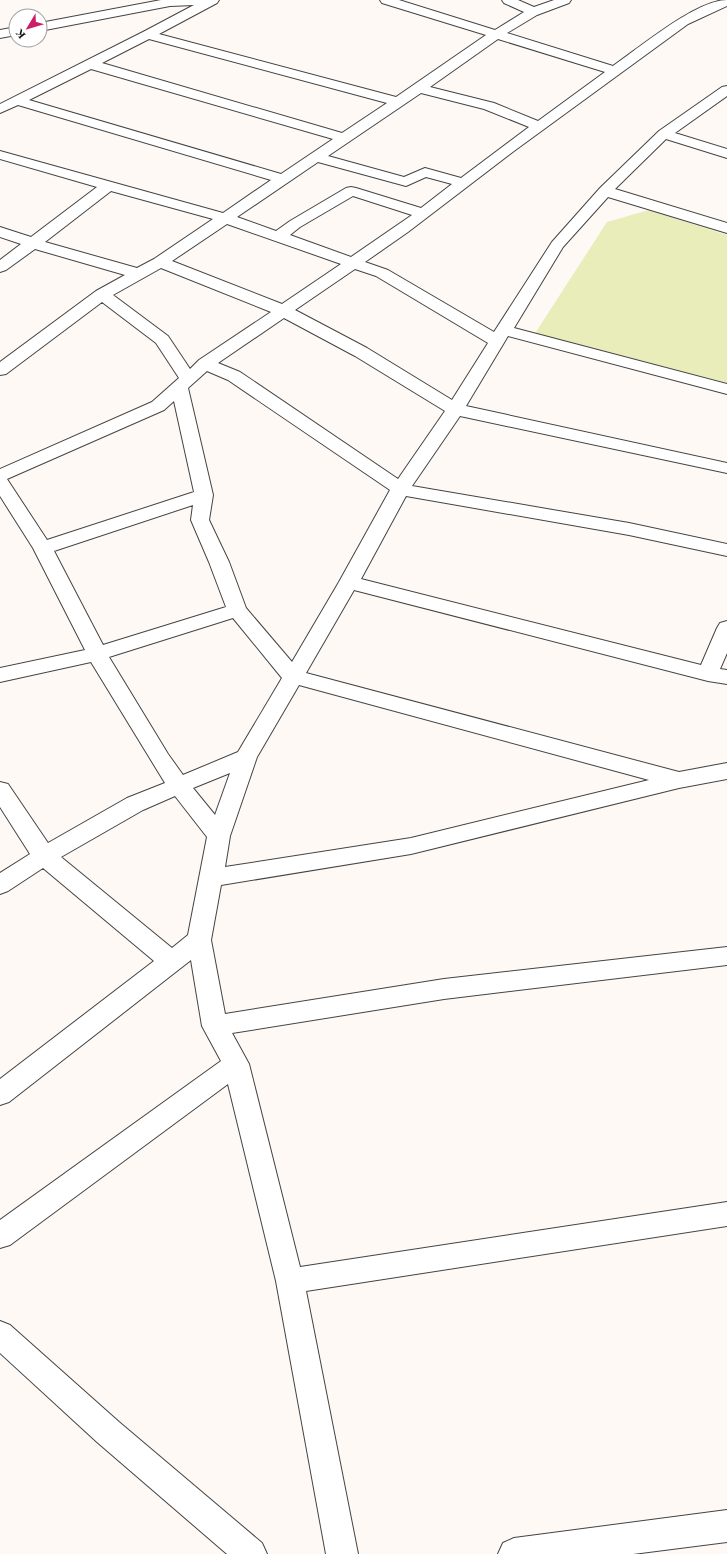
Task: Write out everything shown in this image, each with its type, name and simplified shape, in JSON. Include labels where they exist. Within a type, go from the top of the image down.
[{"type":"street","points":[[48,25],[170,2],[211,0]]},
{"type":"street","points":[[0,109],[148,35],[211,0]]},
{"type":"street","points":[[386,0],[614,72]]},
{"type":"street","points":[[508,0],[533,12]]},
{"type":"street","points":[[0,370],[102,294],[160,262],[419,88],[495,35],[533,12],[565,0]]},
{"type":"street","points":[[0,476],[158,406],[205,364],[284,311],[423,213],[539,126],[684,21],[727,1]]},
{"type":"street","points":[[148,35],[397,102]]},
{"type":"street","points":[[90,64],[343,138]]},
{"type":"street","points":[[419,88],[489,106],[539,126]]},
{"type":"street","points":[[342,1554],[290,1281],[236,1064],[215,1026],[199,940],[219,836],[246,757],[292,676],[350,582],[400,489],[442,430],[557,245],[605,191],[664,134],[719,103],[727,90]]},
{"type":"street","points":[[18,101],[283,179]]},
{"type":"street","points":[[664,134],[727,154]]},
{"type":"street","points":[[0,155],[225,218],[382,273],[500,336],[727,389]]},
{"type":"street","points":[[316,157],[406,182],[425,172],[463,183]]},
{"type":"street","points":[[0,267],[109,185]]},
{"type":"street","points":[[279,236],[295,224],[351,191],[423,213]]},
{"type":"street","points":[[605,191],[727,228]]},
{"type":"street","points":[[0,232],[140,274]]},
{"type":"street","points":[[160,262],[284,311],[360,352],[454,409],[727,468]]},
{"type":"street","points":[[102,294],[162,340],[183,383],[204,494],[200,520],[219,562],[237,610],[292,676],[679,780]]},
{"type":"street","points":[[205,364],[234,376],[400,489],[629,529],[727,550]]},
{"type":"street","points":[[0,482],[43,548],[97,654],[160,759],[178,786],[219,836]]},
{"type":"street","points":[[43,548],[204,494]]},
{"type":"street","points":[[350,582],[717,675],[727,628]]},
{"type":"street","points":[[0,675],[97,654],[237,610]]},
{"type":"street","points":[[0,884],[44,856],[135,804],[246,757]]},
{"type":"street","points":[[210,878],[411,846],[679,780],[727,771]]},
{"type":"street","points":[[0,790],[44,856],[171,961]]},
{"type":"street","points":[[0,1094],[199,940]]},
{"type":"street","points":[[215,1026],[444,989],[727,956]]},
{"type":"street","points":[[0,1236],[236,1064]]},
{"type":"street","points":[[290,1281],[727,1214]]},
{"type":"street","points":[[0,1334],[108,1432],[251,1554]]},
{"type":"street","points":[[514,1554],[727,1526]]},
{"type":"green space","points":[[649,210],[727,235],[727,383],[534,335],[607,222]]}]
